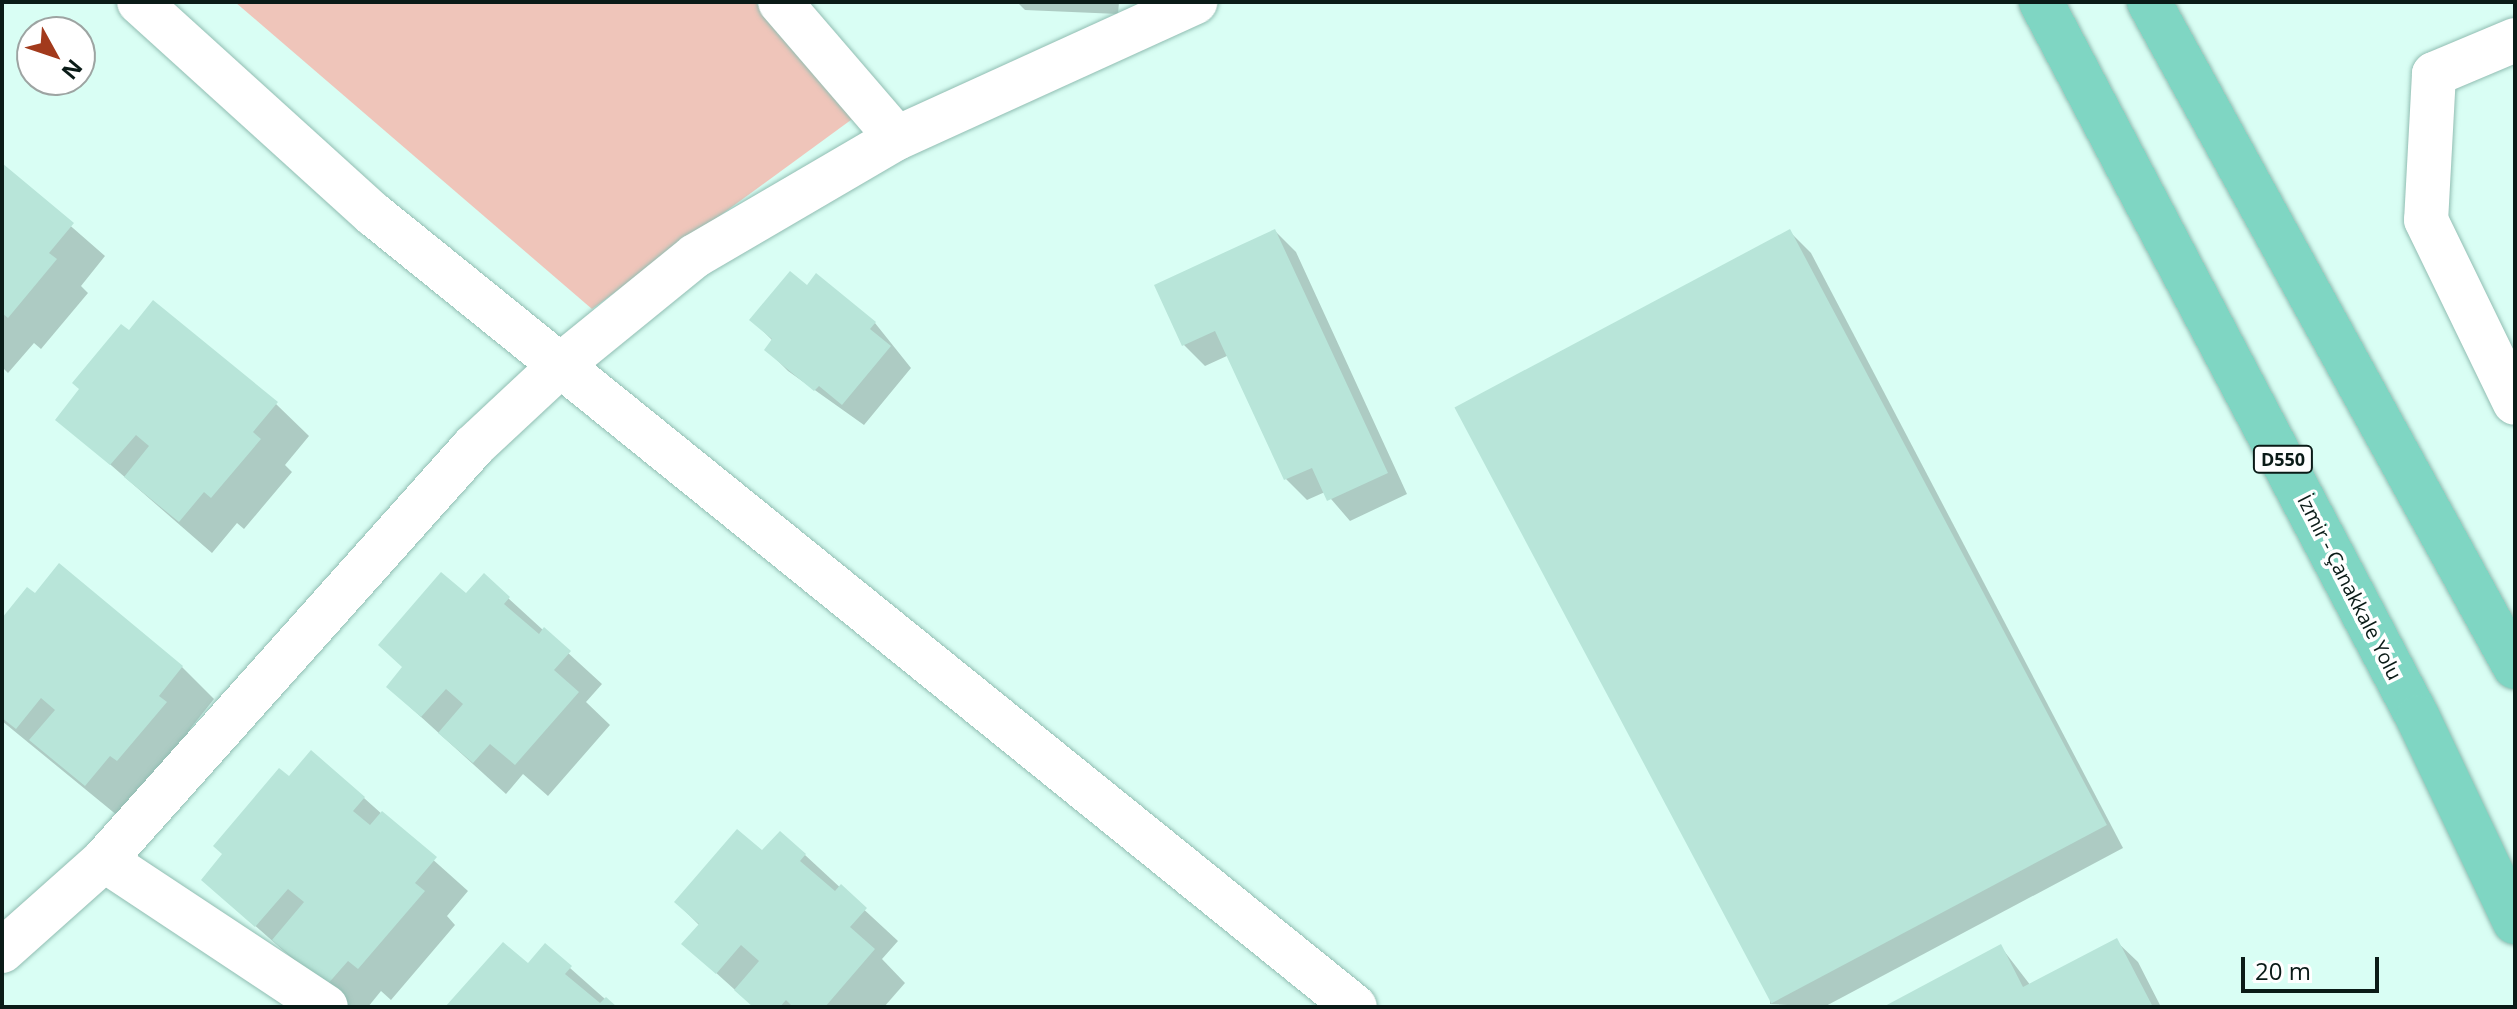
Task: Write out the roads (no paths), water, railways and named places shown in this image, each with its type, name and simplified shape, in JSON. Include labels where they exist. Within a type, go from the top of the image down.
[{"type":"highway","name":"İzmir - Çanakkale Yolu","points":[[2041,2],[2403,690],[2515,922]]},
{"type":"highway","points":[[2149,2],[2515,667]]},
{"type":"street","points":[[139,2],[373,214],[1355,1007]]},
{"type":"street","points":[[780,2],[897,138]]},
{"type":"street","points":[[2,951],[104,860],[474,446],[562,364],[695,256],[897,138],[1195,2]]},
{"type":"street","points":[[2515,40],[2434,74],[2426,220],[2515,403]]},
{"type":"street","points":[[104,860],[326,1007]]}]
